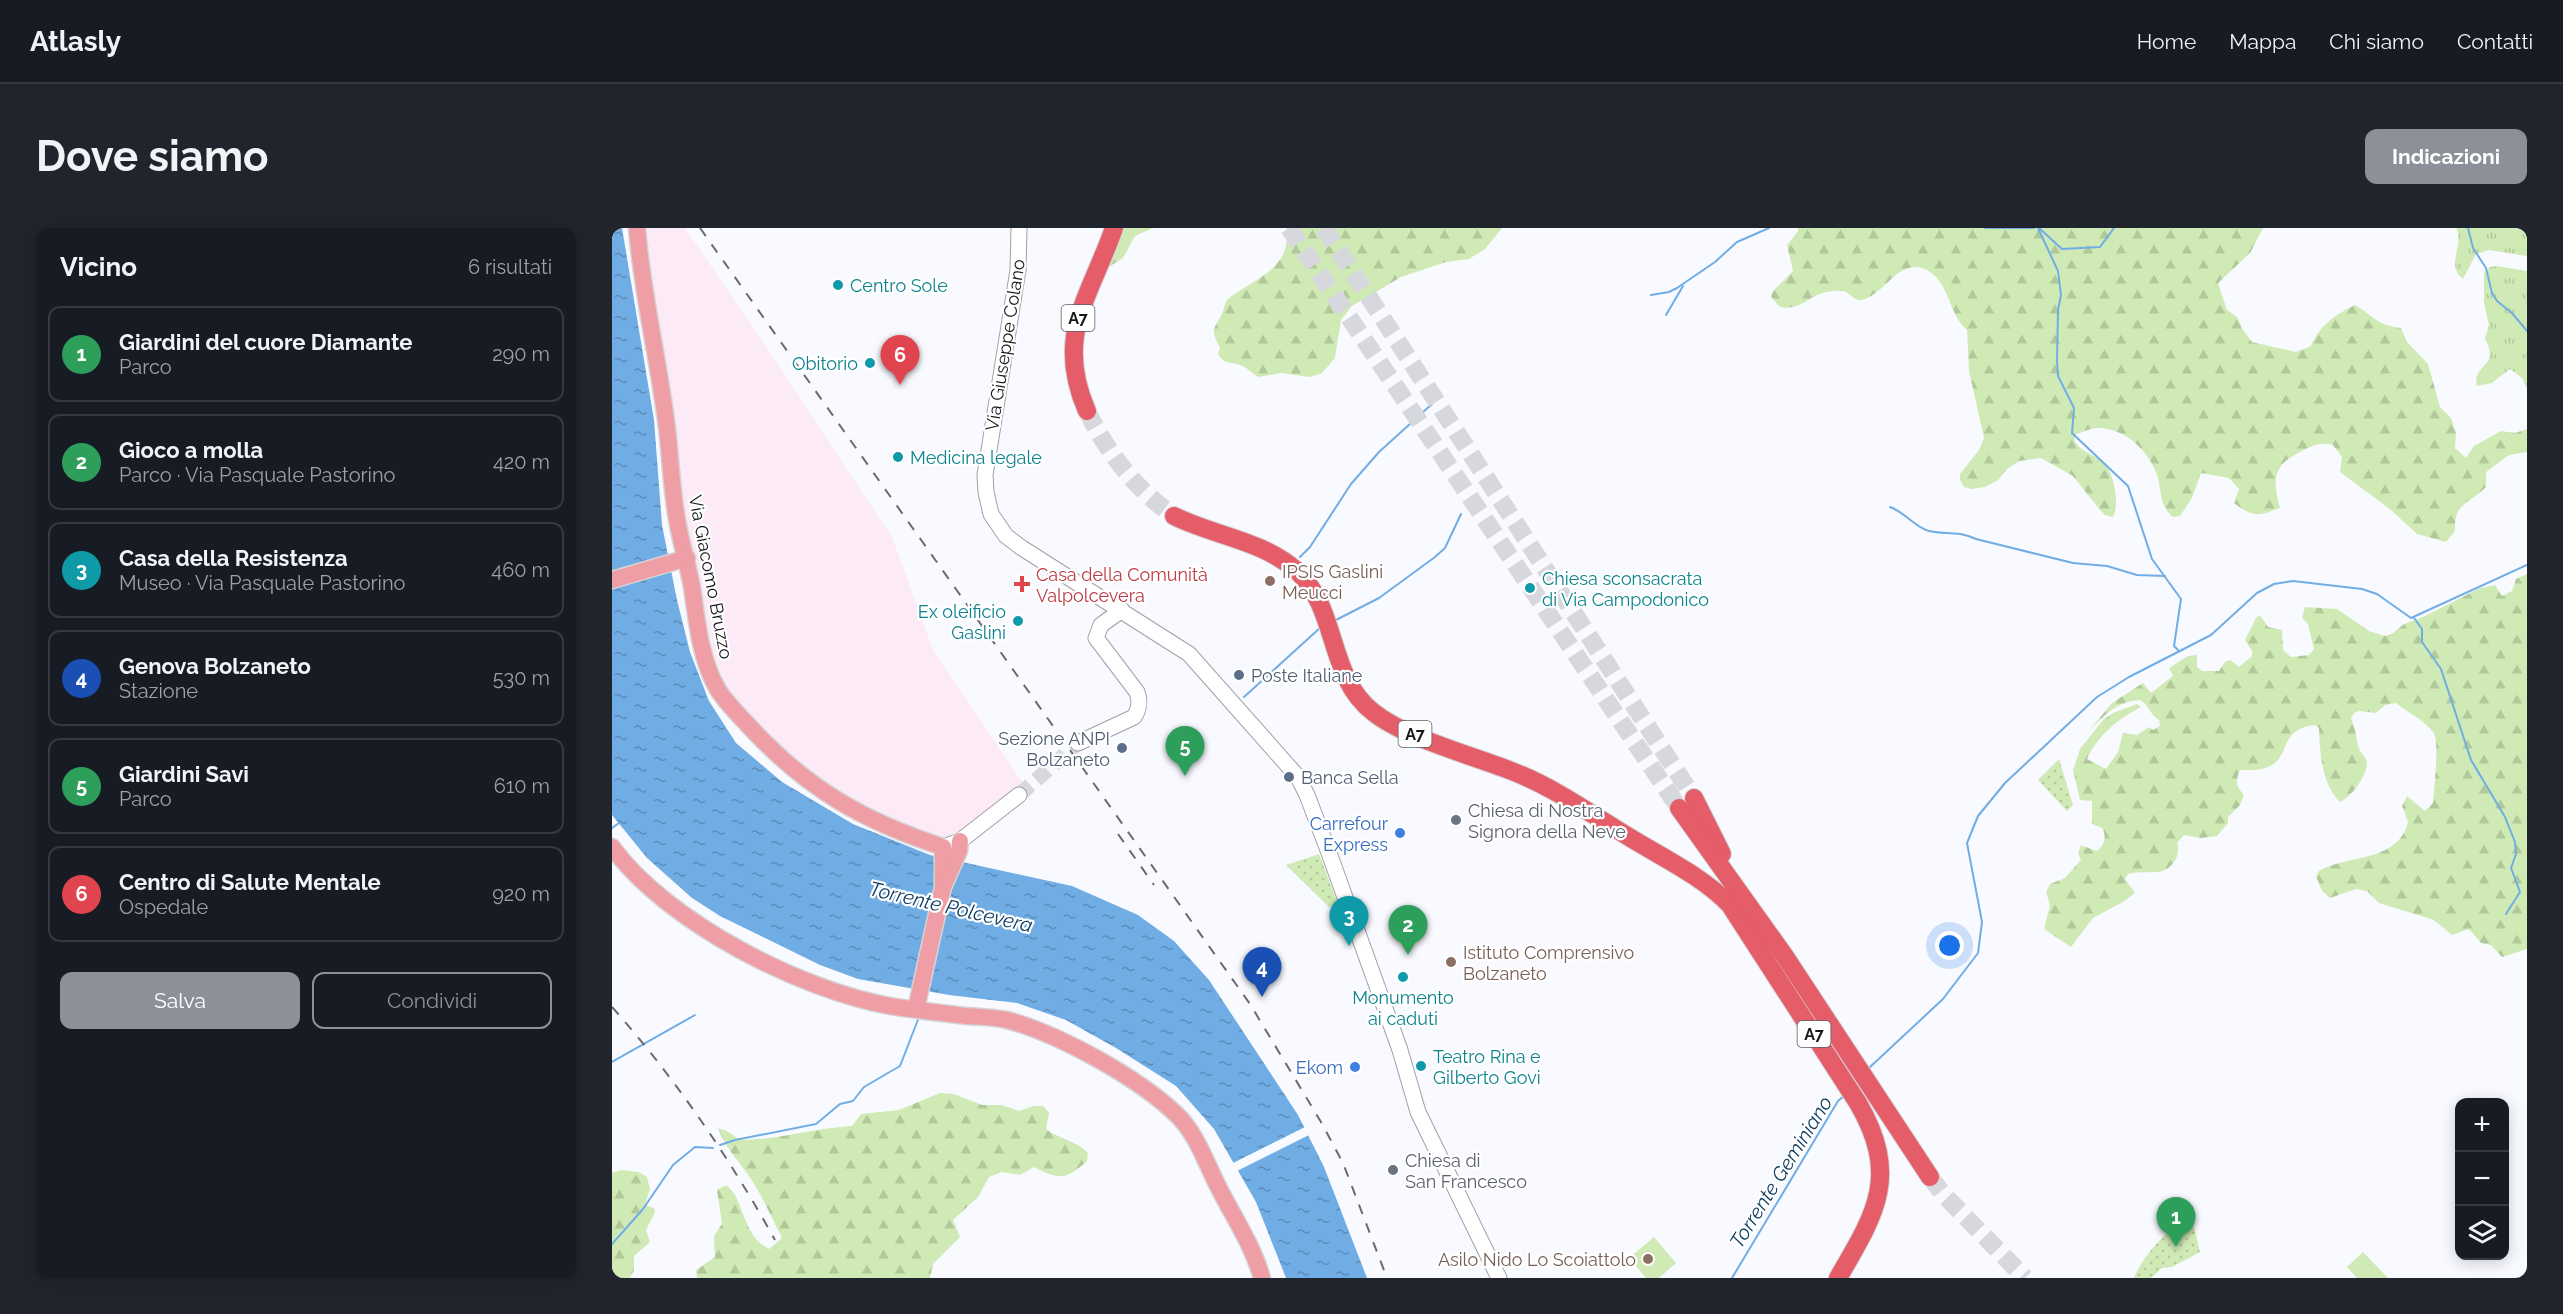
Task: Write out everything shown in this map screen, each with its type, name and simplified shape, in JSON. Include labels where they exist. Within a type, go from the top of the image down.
[{"type":"highway","name":"A7","points":[[1087,411],[1076,383],[1073,363],[1074,335],[1083,302],[1114,228]]},
{"type":"highway","name":"A7","points":[[1174,516],[1212,532],[1253,544],[1277,556],[1297,572],[1312,588],[1322,606],[1347,683],[1358,698],[1374,713],[1417,735],[1538,782],[1705,883],[1721,896],[1742,920],[1866,1117],[1877,1148],[1879,1196],[1871,1220],[1838,1278]]},
{"type":"highway","name":"A7","points":[[1692,813],[1763,925],[1930,1177]]},
{"type":"main road","name":"Via Giacomo Bruzzo","points":[[637,228],[640,265],[666,423],[678,524],[679,560],[706,663],[717,689],[767,744],[825,794],[868,819],[903,834],[951,849]]},
{"type":"main road","name":"Via Giuseppe Colano","points":[[1019,228],[1018,270],[987,461],[987,498],[991,514],[1013,542],[1117,614]]},
{"type":"main road","points":[[612,580],[679,560]]},
{"type":"main road","points":[[1078,743],[1134,717],[1139,703],[1137,692],[1097,641],[1099,628],[1117,614],[1189,654],[1303,786],[1400,1050],[1418,1112],[1499,1278]]},
{"type":"main road","points":[[918,1002],[951,849],[1019,795]]},
{"type":"main road","points":[[612,847],[638,878],[685,917],[737,948],[802,979],[856,998],[918,1002],[1005,1019],[1047,1035],[1096,1060],[1149,1092],[1177,1115],[1204,1155],[1234,1211],[1262,1278]]},
{"type":"shaded area","points":[[643,228],[685,228],[755,330],[892,537],[933,650],[1024,785],[952,840],[904,825],[828,789],[786,751],[739,703],[725,683],[700,623],[682,515],[672,399],[647,266]]},
{"type":"green space","points":[[1122,228],[1153,228],[1135,236],[1123,258],[1107,268]]},
{"type":"green space","points":[[1286,228],[1502,228],[1485,249],[1469,259],[1446,262],[1401,277],[1352,306],[1341,320],[1335,358],[1322,373],[1310,377],[1281,373],[1258,377],[1242,366],[1225,361],[1220,357],[1218,354],[1220,348],[1214,328],[1229,298],[1260,278],[1278,262],[1287,242]]},
{"type":"green space","points":[[1798,228],[2263,228],[2250,253],[2218,283],[2227,310],[2237,317],[2252,342],[2296,352],[2311,346],[2329,321],[2355,305],[2381,323],[2401,328],[2407,342],[2428,364],[2440,407],[2451,418],[2456,433],[2455,448],[2466,458],[2474,446],[2501,431],[2515,433],[2527,429],[2527,452],[2509,455],[2486,472],[2486,487],[2460,509],[2455,522],[2455,531],[2446,542],[2417,534],[2391,510],[2340,472],[2342,457],[2333,445],[2328,444],[2320,444],[2302,451],[2292,456],[2280,467],[2276,488],[2280,508],[2261,514],[2246,511],[2234,503],[2239,489],[2229,478],[2201,473],[2192,498],[2180,516],[2173,517],[2165,508],[2157,475],[2142,450],[2135,442],[2117,432],[2098,428],[2076,434],[2074,440],[2080,448],[2100,460],[2108,468],[2116,497],[2113,517],[2105,515],[2100,510],[2073,476],[2041,458],[2019,461],[2007,469],[1998,480],[1985,487],[1971,489],[1964,487],[1960,474],[1979,450],[1984,438],[1969,371],[1967,330],[1956,316],[1942,284],[1930,272],[1910,268],[1902,271],[1871,297],[1862,300],[1855,299],[1846,292],[1834,291],[1821,294],[1793,307],[1780,307],[1771,297],[1773,291],[1793,271],[1787,245]]},
{"type":"green space","points":[[2456,228],[2527,228],[2527,256],[2489,250],[2476,254],[2463,279],[2458,273],[2455,261],[2458,241]]},
{"type":"green space","points":[[2490,267],[2527,271],[2527,388],[2522,378],[2510,369],[2492,383],[2477,386],[2478,373],[2490,355],[2485,339],[2489,325],[2484,303],[2484,273]]},
{"type":"green space","points":[[2527,574],[2527,949],[2502,957],[2491,945],[2481,943],[2469,929],[2452,935],[2434,920],[2379,903],[2367,891],[2356,889],[2330,898],[2322,891],[2316,876],[2319,871],[2371,856],[2394,845],[2408,822],[2402,806],[2407,796],[2425,811],[2433,803],[2436,765],[2435,737],[2425,723],[2396,703],[2385,705],[2376,713],[2359,711],[2351,718],[2360,751],[2367,763],[2361,780],[2353,791],[2340,802],[2325,777],[2319,728],[2315,725],[2303,728],[2290,738],[2275,763],[2262,769],[2240,770],[2237,784],[2244,795],[2240,805],[2228,817],[2228,823],[2217,836],[2201,838],[2184,835],[2177,843],[2177,857],[2167,869],[2158,872],[2128,874],[2125,879],[2135,893],[2093,918],[2071,947],[2044,929],[2050,905],[2046,892],[2050,884],[2065,878],[2081,860],[2078,853],[2081,845],[2096,851],[2104,841],[2102,828],[2092,824],[2092,801],[2080,800],[2073,770],[2080,749],[2103,720],[2113,713],[2137,704],[2141,707],[2110,728],[2097,742],[2087,759],[2106,769],[2118,752],[2123,733],[2137,735],[2149,727],[2153,730],[2160,726],[2159,720],[2140,700],[2117,707],[2088,732],[2112,703],[2143,683],[2151,693],[2173,676],[2169,668],[2188,656],[2197,655],[2197,667],[2202,671],[2219,671],[2225,662],[2230,660],[2239,667],[2252,656],[2252,651],[2245,640],[2256,618],[2260,615],[2268,627],[2282,630],[2283,650],[2291,657],[2309,655],[2314,649],[2308,624],[2302,618],[2305,607],[2337,609],[2369,631],[2385,636],[2404,624],[2423,617],[2480,588],[2495,585],[2502,596],[2512,591],[2516,579]]},
{"type":"green space","points":[[2059,759],[2073,805],[2067,811],[2038,780]]},
{"type":"green space","points":[[1319,854],[1338,904],[1329,907],[1286,865]]},
{"type":"green space","points":[[940,1093],[954,1094],[982,1105],[1002,1105],[1019,1111],[1033,1106],[1043,1106],[1049,1113],[1046,1129],[1084,1149],[1088,1153],[1087,1161],[1068,1175],[1062,1176],[1056,1176],[1034,1167],[1020,1175],[1002,1172],[989,1177],[978,1197],[953,1220],[960,1237],[933,1264],[930,1278],[697,1278],[696,1270],[715,1257],[714,1236],[722,1224],[717,1190],[726,1185],[737,1199],[748,1226],[760,1243],[769,1249],[782,1238],[755,1186],[718,1128],[740,1140],[852,1126],[861,1114],[899,1110]]},
{"type":"green space","points":[[621,1170],[639,1172],[647,1177],[650,1189],[645,1205],[654,1208],[655,1212],[646,1230],[650,1242],[634,1256],[634,1270],[630,1278],[612,1278],[612,1173]]},
{"type":"green space","points":[[2189,1220],[2195,1231],[2200,1252],[2172,1267],[2162,1268],[2151,1278],[2134,1278],[2143,1261],[2164,1236]]},
{"type":"green space","points":[[1654,1237],[1676,1263],[1659,1278],[1646,1278],[1629,1258]]},
{"type":"green space","points":[[2363,1252],[2388,1278],[2357,1278],[2347,1267]]},
{"type":"water","name":"Torrente Polcevera","points":[[612,228],[622,228],[654,420],[662,525],[677,600],[690,652],[709,701],[736,743],[782,782],[853,824],[930,855],[1072,886],[1138,915],[1174,941],[1209,980],[1298,1115],[1324,1167],[1367,1278],[1286,1278],[1256,1202],[1214,1129],[1176,1086],[1116,1048],[1066,1020],[1017,1003],[949,995],[858,979],[820,965],[720,916],[692,898],[647,858],[612,815]]},
{"type":"pier","points":[[1307,1126],[1311,1134],[1235,1172],[1231,1164]]},
{"type":"waterway","points":[[1651,295],[1677,288],[1715,262],[1737,242],[1769,228]]},
{"type":"waterway","points":[[1985,228],[2034,228]]},
{"type":"waterway","points":[[2038,228],[2058,271],[2061,295],[2058,310],[2058,376],[2074,408],[2072,433],[2128,486],[2152,559],[2181,599],[2174,646],[2178,650]]},
{"type":"waterway","points":[[2039,228],[2062,249],[2100,247],[2114,228]]},
{"type":"waterway","points":[[2468,228],[2473,248],[2486,268],[2492,293],[2527,331]]},
{"type":"waterway","points":[[1666,315],[1683,286]]},
{"type":"waterway","points":[[1300,557],[1310,547],[1351,484],[1379,452],[1432,404]]},
{"type":"waterway","points":[[1890,507],[1932,532],[1962,534],[2073,563],[2107,566],[2137,575],[2165,576]]},
{"type":"waterway","points":[[1334,621],[1379,598],[1435,557],[1445,548],[1461,514]]},
{"type":"waterway","name":"Torrente Geminiano","points":[[1869,1068],[1943,999],[1978,953],[1982,922],[1967,843],[1978,816],[2005,783],[2097,697],[2129,677],[2211,635],[2257,593],[2274,584],[2293,581],[2362,589],[2377,594],[2411,618],[2527,565]]},
{"type":"waterway","points":[[2414,618],[2422,629],[2422,642],[2441,669],[2471,760],[2505,817],[2515,842],[2516,854],[2511,868],[2520,892],[2506,914]]},
{"type":"waterway","points":[[1244,697],[1321,627]]},
{"type":"waterway","points":[[612,828],[619,823]]},
{"type":"waterway","points":[[612,1062],[695,1015]]},
{"type":"waterway","points":[[720,1145],[816,1124],[840,1104],[853,1101],[864,1087],[900,1066],[919,1017]]},
{"type":"waterway","name":"Torrente Geminiano","points":[[1732,1278],[1838,1101],[1845,1095]]},
{"type":"waterway","points":[[612,1244],[643,1209],[673,1165],[695,1147],[713,1148]]},
{"type":"tunnel","points":[[1289,228],[1679,808]]},
{"type":"tunnel","points":[[1324,228],[1694,798]]},
{"type":"tunnel","points":[[1087,411],[1113,456],[1147,494],[1174,516]]},
{"type":"tunnel","points":[[1019,795],[1078,743]]},
{"type":"tunnel","points":[[1930,1177],[1944,1195],[2025,1278]]},
{"type":"railway","points":[[700,228],[1250,1004],[1343,1163],[1387,1278]]},
{"type":"railway","points":[[1118,834],[1154,885]]},
{"type":"railway","points":[[612,1007],[658,1062],[700,1119],[775,1240]]},
{"type":"place","name":"Centro Sole","points":[[838,285]]},
{"type":"place","name":"Obitorio","points":[[870,363]]},
{"type":"place","name":"Centro di Salute Mentale","points":[[900,385]]},
{"type":"place","name":"Medicina legale","points":[[898,457]]},
{"type":"place","name":"IPSIS Gaslini Meucci","points":[[1270,581]]},
{"type":"place","name":"Casa della Comunità Valpolcevera","points":[[1022,584]]},
{"type":"place","name":"Chiesa sconsacrata di Via Campodonico","points":[[1530,588]]},
{"type":"place","name":"Ex oleificio Gaslini","points":[[1018,621]]},
{"type":"place","name":"Poste Italiane","points":[[1239,675]]},
{"type":"place","name":"Sezione ANPI Bolzaneto","points":[[1122,748]]},
{"type":"place","name":"Giardini Savi","points":[[1185,776]]},
{"type":"place","name":"Banca Sella","points":[[1289,777]]},
{"type":"place","name":"Chiesa di Nostra Signora della Neve","points":[[1456,820]]},
{"type":"place","name":"Carrefour Express","points":[[1400,833]]},
{"type":"place","name":"Casa della Resistenza","points":[[1349,946]]},
{"type":"place","name":"Gioco a molla","points":[[1408,955]]},
{"type":"place","name":"Istituto Comprensivo Bolzaneto","points":[[1451,962]]},
{"type":"place","name":"Monumento ai caduti","points":[[1403,977]]},
{"type":"place","name":"Genova Bolzaneto","points":[[1262,997]]},
{"type":"place","name":"Teatro Rina e Gilberto Govi","points":[[1421,1066]]},
{"type":"place","name":"Ekom","points":[[1355,1067]]},
{"type":"place","name":"Chiesa di San Francesco","points":[[1393,1170]]},
{"type":"place","name":"Giardini del cuore Diamante","points":[[2176,1247]]},
{"type":"place","name":"Asilo Nido Lo Scoiattolo","points":[[1648,1259]]}]
